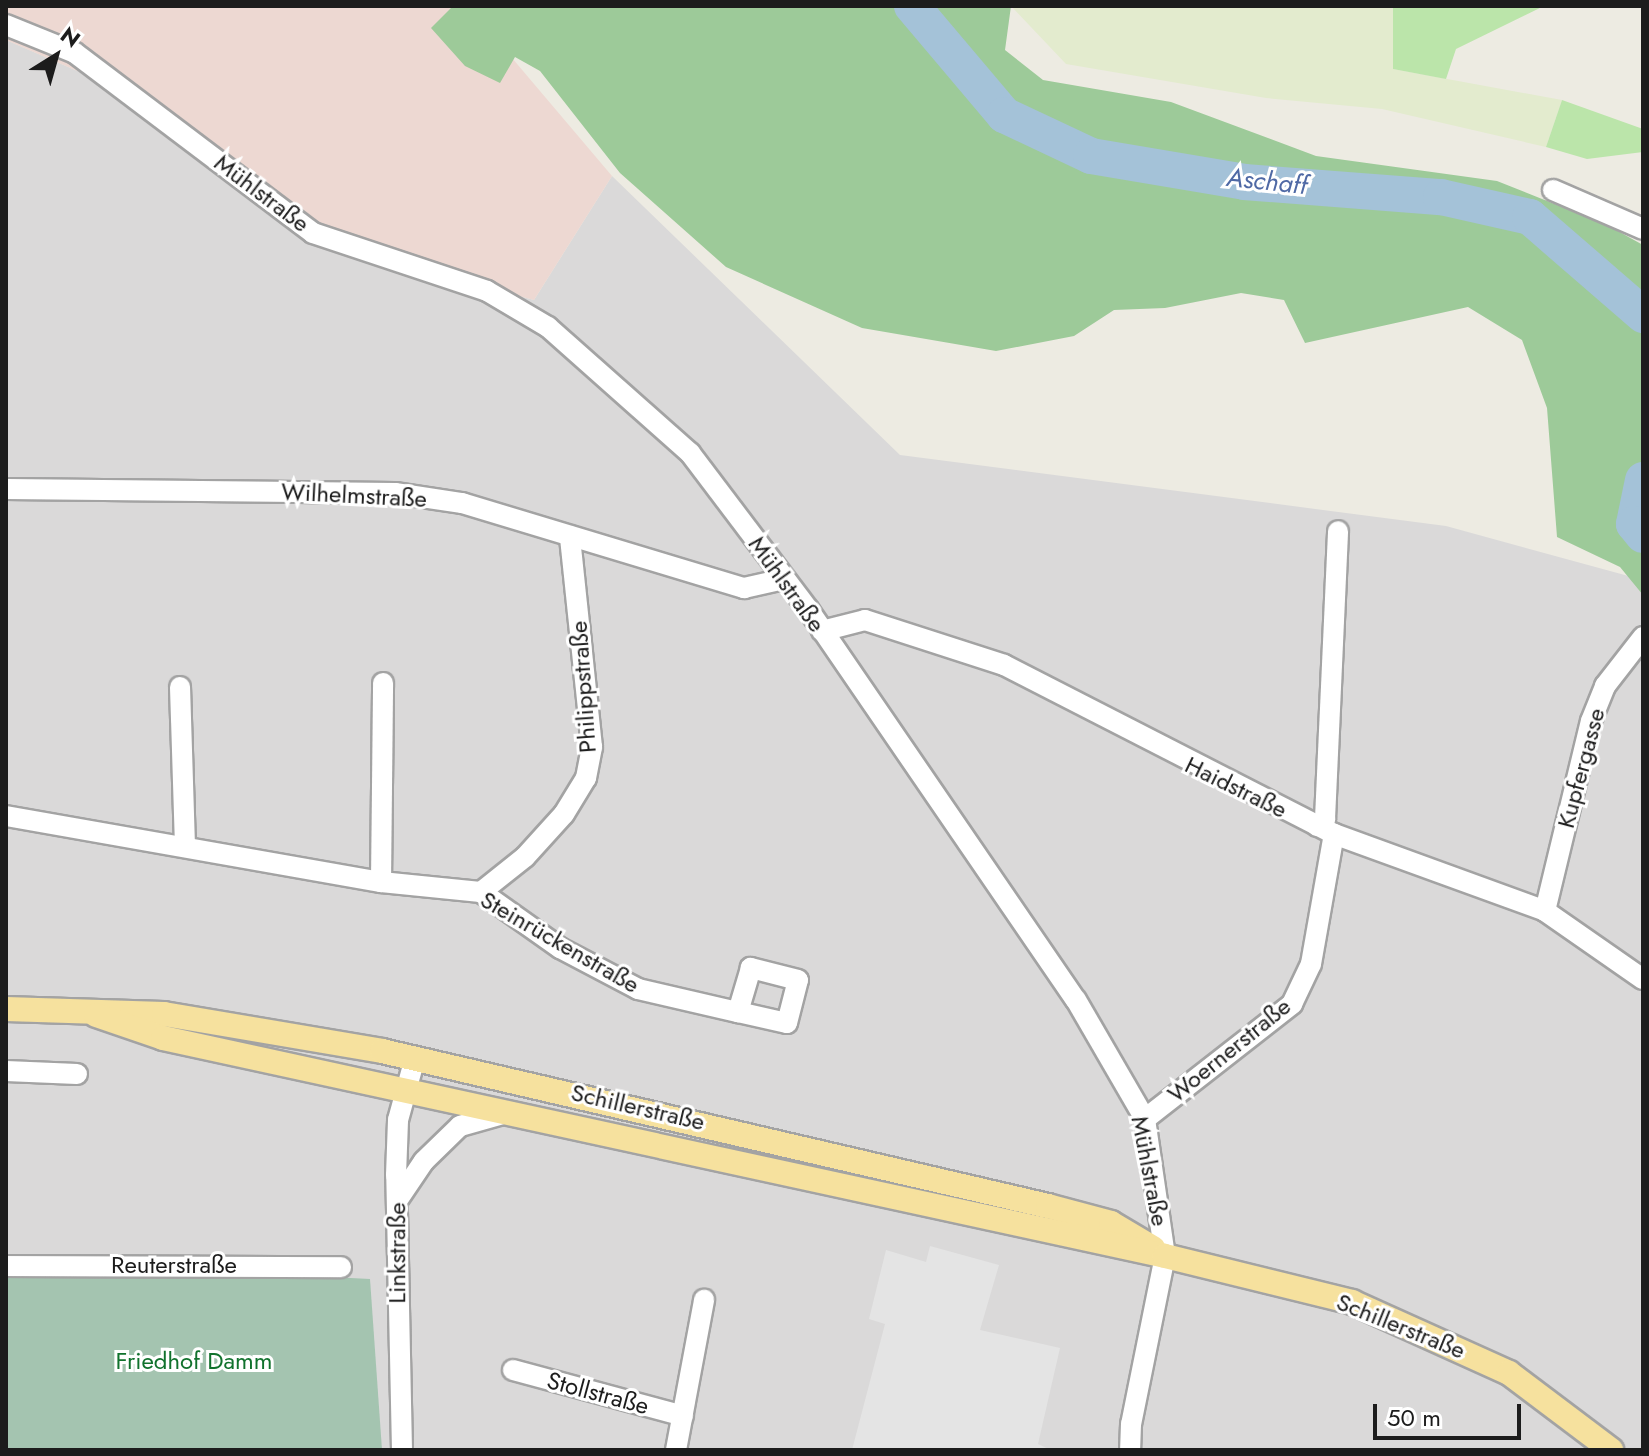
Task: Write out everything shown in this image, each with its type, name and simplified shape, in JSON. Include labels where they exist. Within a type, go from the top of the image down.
[{"type":"main road","name":"Schillerstraße","points":[[6,1009],[96,1015],[164,1014],[415,1058],[1048,1206],[1111,1223],[1165,1256]]},
{"type":"main road","name":"Schillerstraße","points":[[96,1015],[163,1038],[1165,1256],[1352,1302],[1509,1373],[1611,1450]]},
{"type":"street","name":"Mühlstraße","points":[[6,25],[75,53],[313,233],[487,291],[548,327],[690,453],[822,631],[1076,1000],[1145,1119],[1165,1256],[1131,1424],[1130,1450]]},
{"type":"street","points":[[1553,190],[1643,229]]},
{"type":"street","name":"Wilhelmstraße","points":[[6,489],[395,493],[462,503],[744,588],[784,579]]},
{"type":"street","name":"Woernerstraße","points":[[1145,1119],[1292,1004],[1311,964],[1326,830],[1338,531]]},
{"type":"street","name":"Philippstraße","points":[[481,892],[544,836],[586,778],[592,747],[570,536]]},
{"type":"street","name":"Haidstraße","points":[[822,631],[865,620],[1004,665],[1326,830],[1545,911],[1643,979]]},
{"type":"street","name":"Kupfergasse","points":[[1545,911],[1591,721],[1605,686],[1643,637]]},
{"type":"street","points":[[381,882],[383,683]]},
{"type":"street","points":[[180,687],[185,846]]},
{"type":"street","name":"Steinrückenstraße","points":[[6,816],[381,882],[481,892],[560,948],[638,989],[738,1012]]},
{"type":"street","name":"Linkstraße","points":[[402,1450],[398,1120],[415,1058]]},
{"type":"street","points":[[6,1071],[77,1074]]},
{"type":"street","points":[[397,1201],[424,1161],[460,1126],[480,1117],[510,1113]]},
{"type":"street","name":"Reuterstraße","points":[[6,1266],[341,1267]]},
{"type":"street","name":"Stollstraße","points":[[676,1450],[704,1300]]},
{"type":"street","name":"Stollstraße","points":[[513,1370],[683,1416]]},
{"type":"shaded area","points":[[6,6],[468,6],[612,176],[534,300],[320,243],[89,76],[6,40]]},
{"type":"shaded area","points":[[6,40],[89,76],[320,243],[534,300],[612,176],[900,455],[1446,526],[1643,580],[1643,1450],[6,1450]]},
{"type":"shaded area","points":[[930,1246],[999,1265],[980,1330],[1060,1348],[1038,1444],[1051,1450],[852,1450],[885,1324],[869,1319],[886,1250],[926,1262]]},
{"type":"green space","points":[[453,6],[1011,6],[1005,50],[1043,80],[1171,102],[1316,156],[1497,181],[1607,225],[1643,245],[1643,595],[1620,567],[1557,537],[1547,408],[1522,340],[1468,307],[1305,343],[1284,300],[1241,293],[1165,308],[1114,310],[1074,336],[996,351],[862,328],[726,267],[620,173],[540,71],[515,57],[500,83],[465,66],[431,28]]},
{"type":"green space","points":[[1011,6],[1393,6],[1393,69],[1562,100],[1546,147],[1382,109],[1266,98],[1066,64]]},
{"type":"green space","points":[[1393,6],[1544,6],[1456,49],[1446,79],[1393,69]]},
{"type":"green space","points":[[1562,100],[1643,129],[1643,152],[1587,159],[1546,147]]},
{"type":"green space","name":"Friedhof Damm","points":[[235,1272],[370,1279],[382,1450],[6,1450],[6,1275]]},
{"type":"waterway","name":"Aschaff","points":[[912,6],[1004,115],[1091,156],[1244,182],[1441,197],[1530,217],[1643,315]]},
{"type":"waterway","name":"Aschaff","points":[[1643,480],[1634,524],[1643,535]]}]
